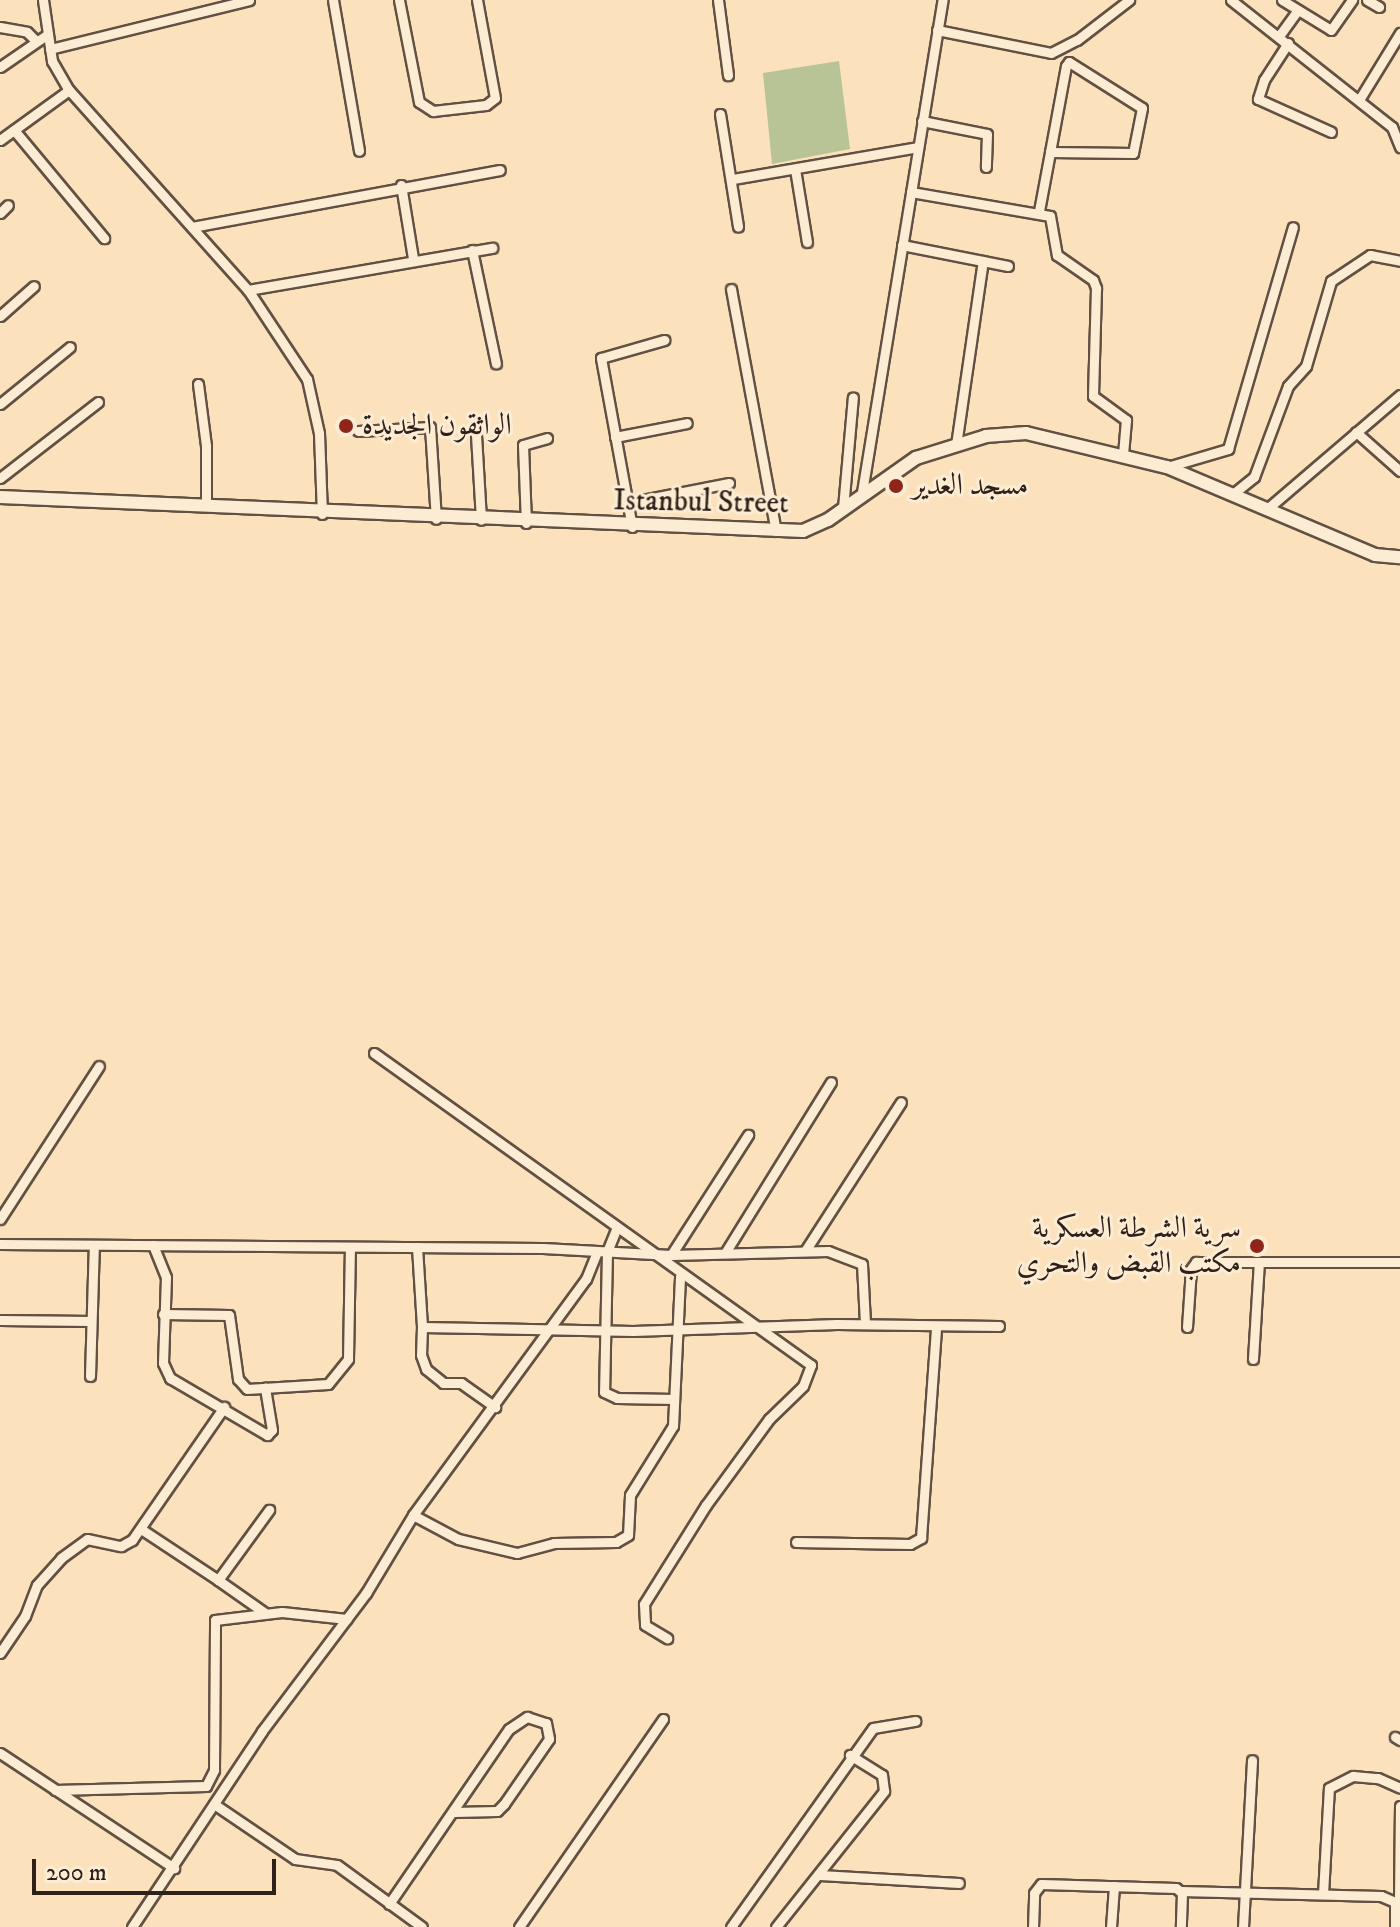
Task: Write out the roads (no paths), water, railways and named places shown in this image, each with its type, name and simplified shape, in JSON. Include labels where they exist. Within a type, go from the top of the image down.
[{"type":"street","points":[[43,0],[50,49],[69,90],[248,290],[311,391],[321,447],[322,514]]},
{"type":"street","points":[[50,49],[249,0]]},
{"type":"street","points":[[333,0],[359,151]]},
{"type":"street","points":[[399,0],[419,102],[433,111],[486,105],[495,98],[477,0]]},
{"type":"street","points":[[718,0],[728,75]]},
{"type":"street","points":[[862,492],[943,0]]},
{"type":"street","points":[[1059,51],[1129,0]]},
{"type":"street","points":[[1231,0],[1359,100],[1396,124],[1400,147]]},
{"type":"street","points":[[1282,0],[1331,30],[1352,0]]},
{"type":"street","points":[[1367,0],[1379,7]]},
{"type":"street","points":[[1279,36],[1297,11]]},
{"type":"street","points":[[0,27],[27,32],[36,41]]},
{"type":"street","points":[[937,30],[1059,51],[1069,62],[1139,103],[1143,117],[1133,153],[1126,157],[1050,152]]},
{"type":"street","points":[[1359,100],[1400,33]]},
{"type":"street","points":[[0,67],[48,34]]},
{"type":"street","points":[[1288,43],[1264,80],[1258,99],[1331,132]]},
{"type":"street","points":[[1039,211],[1069,62]]},
{"type":"street","points":[[0,140],[69,90]]},
{"type":"street","points":[[720,114],[733,179],[738,227]]},
{"type":"street","points":[[922,121],[987,134],[986,167]]},
{"type":"street","points":[[14,130],[104,238]]},
{"type":"street","points":[[733,179],[918,147]]},
{"type":"street","points":[[795,169],[807,242]]},
{"type":"street","points":[[192,227],[401,185],[500,170]]},
{"type":"street","points":[[401,185],[413,258]]},
{"type":"street","points":[[911,192],[1039,211],[1052,221],[1057,255],[1093,280],[1096,288],[1093,396],[1126,420],[1123,454]]},
{"type":"street","points":[[1167,467],[1228,449],[1293,227]]},
{"type":"street","points":[[902,245],[1008,266]]},
{"type":"street","points":[[248,290],[413,258],[492,248]]},
{"type":"street","points":[[472,250],[496,364]]},
{"type":"street","points":[[1234,493],[1254,477],[1288,386],[1306,366],[1331,281],[1370,255],[1400,261]]},
{"type":"street","points":[[956,445],[983,261]]},
{"type":"street","points":[[0,316],[34,286]]},
{"type":"street","points":[[731,289],[776,531]]},
{"type":"street","points":[[632,527],[601,358],[664,340]]},
{"type":"street","points":[[0,404],[70,347]]},
{"type":"street","points":[[198,384],[206,446],[206,505]]},
{"type":"street","points":[[1267,509],[1400,395]]},
{"type":"street","points":[[843,508],[853,397]]},
{"type":"street","points":[[0,478],[98,402]]},
{"type":"street","points":[[615,437],[687,423]]},
{"type":"street","points":[[358,431],[430,427],[436,519]]},
{"type":"street","points":[[1356,432],[1400,471]]},
{"type":"street","name":"Istanbul Street","points":[[0,497],[526,523],[776,531],[814,529],[901,465],[956,445],[1026,433],[1167,467],[1375,555],[1400,557]]},
{"type":"street","points":[[476,435],[481,520]]},
{"type":"street","points":[[526,523],[523,445],[547,438]]},
{"type":"street","points":[[627,503],[729,483]]},
{"type":"street","points":[[374,1053],[617,1227],[649,1254],[761,1329],[813,1370],[742,1455],[650,1593],[643,1609],[645,1625],[667,1638]]},
{"type":"street","points":[[0,1219],[99,1066]]},
{"type":"street","points":[[725,1253],[831,1082]]},
{"type":"street","points":[[805,1251],[901,1102]]},
{"type":"street","points":[[671,1255],[748,1135]]},
{"type":"street","points":[[132,1927],[214,1804],[347,1619],[413,1515],[551,1329],[617,1227]]},
{"type":"street","points":[[0,1244],[417,1247],[671,1255],[805,1251],[843,1253],[862,1264],[865,1324]]},
{"type":"street","points":[[90,1376],[94,1245]]},
{"type":"street","points":[[153,1245],[166,1277],[163,1363],[170,1378],[269,1435],[265,1388]]},
{"type":"street","points":[[163,1314],[229,1315],[238,1379],[247,1389],[328,1384],[345,1369],[350,1247]]},
{"type":"street","points":[[417,1247],[421,1355],[426,1369],[443,1383],[459,1382],[495,1407]]},
{"type":"street","points":[[602,1252],[604,1392],[617,1398],[674,1399]]},
{"type":"street","points":[[1253,1359],[1259,1262]]},
{"type":"street","points":[[1187,1327],[1193,1264],[1400,1262]]},
{"type":"street","points":[[413,1515],[458,1539],[511,1552],[554,1543],[616,1542],[628,1535],[630,1495],[673,1426],[680,1276]]},
{"type":"street","points":[[0,1320],[91,1321]]},
{"type":"street","points":[[422,1327],[602,1331],[865,1324],[999,1326]]},
{"type":"street","points":[[796,1542],[910,1544],[921,1538],[936,1327]]},
{"type":"street","points":[[0,1653],[25,1616],[37,1585],[61,1558],[87,1539],[126,1545],[141,1529],[224,1407]]},
{"type":"street","points":[[218,1580],[269,1510]]},
{"type":"street","points":[[141,1529],[265,1613]]},
{"type":"street","points":[[55,1790],[206,1786],[214,1770],[212,1624],[226,1616],[265,1613],[347,1619]]},
{"type":"street","points":[[389,1904],[517,1720],[536,1717],[546,1723],[549,1739],[497,1811],[454,1812]]},
{"type":"street","points":[[519,1927],[663,1719]]},
{"type":"street","points":[[731,1927],[850,1755],[873,1728],[915,1721]]},
{"type":"street","points":[[0,1753],[174,1868]]},
{"type":"street","points":[[776,1927],[820,1875],[886,1783],[850,1755]]},
{"type":"street","points":[[1243,1927],[1252,1760]]},
{"type":"street","points":[[1323,1894],[1327,1791],[1353,1776],[1378,1778],[1400,1788]]},
{"type":"street","points":[[214,1804],[293,1858],[335,1864],[422,1927]]},
{"type":"street","points":[[1395,1927],[1400,1806]]},
{"type":"street","points":[[820,1875],[959,1883]]},
{"type":"street","points":[[1033,1927],[1034,1893],[1041,1884],[1381,1896],[1398,1901]]},
{"type":"street","points":[[1111,1927],[1114,1886]]},
{"type":"street","points":[[1181,1891],[1181,1927]]},
{"type":"street","points":[[403,1914],[404,1927]]},
{"type":"place","name":"الواثقون الجديدة","points":[[346,426]]},
{"type":"place","name":"مسجد الغدير","points":[[896,486]]},
{"type":"place","name":"سرية الشرطة العسكرية مكتب القبض والتحري","points":[[1257,1246]]}]
